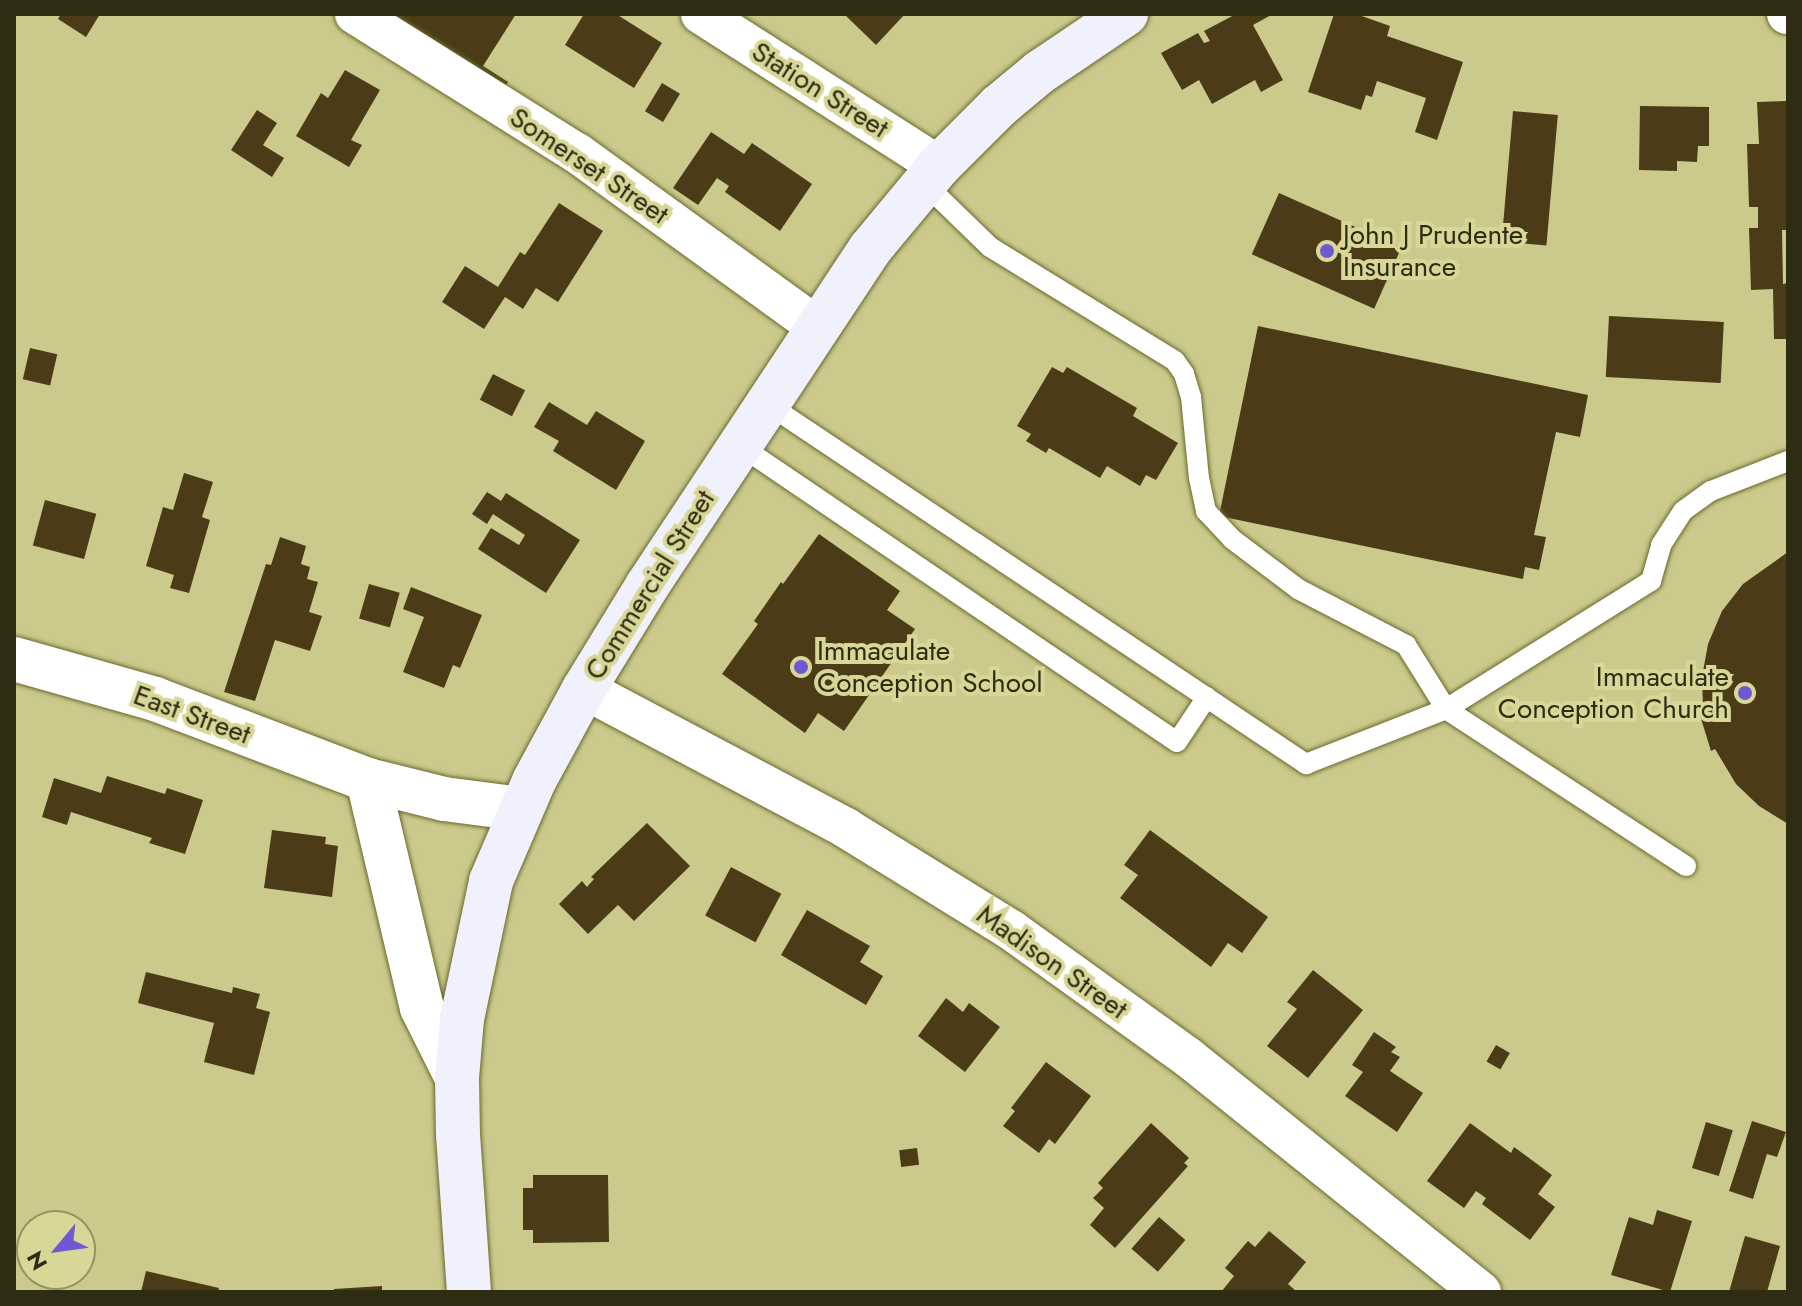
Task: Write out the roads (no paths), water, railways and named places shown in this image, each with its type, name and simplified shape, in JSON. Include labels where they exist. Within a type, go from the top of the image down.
[{"type":"main road","name":"Commercial Street","points":[[469,1292],[457,1078],[475,945],[491,881],[521,809],[584,689],[766,403],[870,249],[931,174],[1040,72],[1126,14]]},
{"type":"street","name":"Somerset Street","points":[[355,14],[577,153],[817,327]]},
{"type":"street","name":"Station Street","points":[[701,14],[931,174]]},
{"type":"street","name":"East Street","points":[[14,659],[155,699],[368,780],[444,799],[521,809]]},
{"type":"street","name":"Madison Street","points":[[584,689],[846,828],[1011,930],[1189,1058],[1482,1291]]},
{"type":"street","points":[[368,780],[422,1008],[457,1078]]},
{"type":"lane","points":[[931,174],[990,247],[1175,361],[1184,374],[1191,397],[1199,478],[1206,511],[1232,539],[1298,589],[1406,645],[1446,709],[1686,866]]},
{"type":"lane","points":[[766,403],[1306,764],[1446,709],[1651,581],[1661,545],[1683,511],[1711,491],[1788,461]]},
{"type":"lane","points":[[739,445],[1177,742],[1207,697]]},
{"type":"place","name":"John J Prudente Insurance","points":[[1327,251]]},
{"type":"place","name":"Immaculate Conception School","points":[[801,667]]},
{"type":"place","name":"Immaculate Conception Church","points":[[1745,693]]}]
